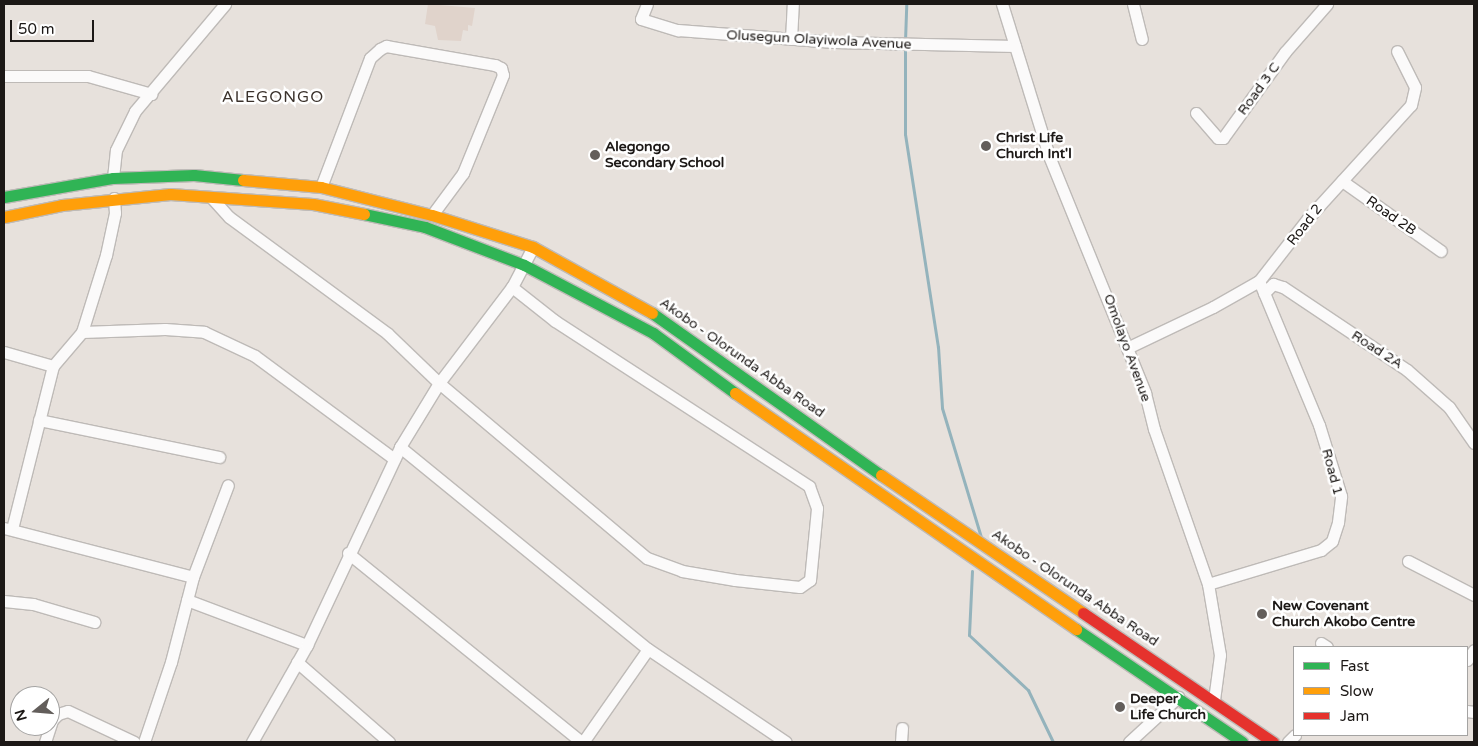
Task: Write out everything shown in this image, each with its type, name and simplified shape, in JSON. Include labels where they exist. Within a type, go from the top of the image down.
[{"type":"main road","name":"Akobo - Olorunda Abba Road","points":[[4,197],[113,178],[184,174],[320,187],[432,215],[533,247],[660,317],[928,507],[1273,742]]},
{"type":"main road","points":[[4,217],[114,198],[170,194],[313,204],[425,227],[524,265],[653,333],[917,522],[1242,742]]},
{"type":"main road","points":[[917,522],[928,507]]},
{"type":"street","points":[[113,178],[116,150],[125,126],[225,4]]},
{"type":"street","name":"Olusegun Olayiwola Avenue","points":[[647,4],[641,19],[663,28],[792,39],[908,45],[1016,46]]},
{"type":"street","points":[[792,39],[793,4]]},
{"type":"street","name":"Omolayo Avenue","points":[[1002,4],[1016,46],[1035,116],[1060,187],[1146,393],[1154,429],[1208,584],[1220,655],[1214,700]]},
{"type":"street","points":[[1132,4],[1142,39]]},
{"type":"street","name":"Road 3 C","points":[[1196,113],[1218,138],[1223,138],[1285,52],[1322,6]]},
{"type":"street","points":[[320,187],[370,58],[380,50],[386,46],[495,65],[501,68],[503,75],[463,174],[432,215]]},
{"type":"street","name":"Road 2","points":[[1127,348],[1213,307],[1259,281],[1342,181],[1411,105],[1415,96],[1415,87],[1397,51]]},
{"type":"street","points":[[4,76],[88,76],[151,94]]},
{"type":"street","name":"Road 2B","points":[[1342,181],[1441,251]]},
{"type":"street","points":[[211,197],[229,217],[388,334],[439,383],[647,558],[682,571],[735,580],[800,587],[810,580],[817,508],[809,486],[555,321],[512,287]]},
{"type":"street","points":[[114,198],[115,214],[106,255],[82,332],[53,366],[8,528],[193,577]]},
{"type":"street","points":[[252,742],[307,645],[348,553],[400,447],[439,383],[512,287],[533,247]]},
{"type":"street","name":"Road 1","points":[[1208,584],[1321,550],[1332,541],[1338,522],[1341,496],[1319,426],[1259,281]]},
{"type":"street","name":"Road 2A","points":[[1264,293],[1273,284],[1283,287],[1407,370],[1449,407],[1474,443]]},
{"type":"street","points":[[82,332],[165,329],[204,332],[255,356],[394,459]]},
{"type":"street","points":[[4,352],[53,366]]},
{"type":"street","points":[[39,420],[219,457]]},
{"type":"street","points":[[400,447],[648,649],[786,742]]},
{"type":"street","points":[[144,742],[171,662],[193,577],[228,486]]},
{"type":"street","points":[[348,553],[582,742],[648,649]]},
{"type":"street","points":[[1408,561],[1474,595]]},
{"type":"street","points":[[187,600],[307,645]]},
{"type":"street","points":[[4,601],[33,604],[94,622]]},
{"type":"street","points":[[297,662],[389,742]]},
{"type":"street","points":[[1129,742],[1178,697]]},
{"type":"street","points":[[45,742],[52,720],[58,714],[68,711],[134,742]]},
{"type":"street","points":[[901,742],[902,728]]},
{"type":"shaded area","points":[[428,4],[475,8],[472,26],[468,25],[468,31],[463,30],[461,41],[438,40],[435,26],[425,24]]},
{"type":"waterway","points":[[905,41],[906,4]]},
{"type":"waterway","points":[[905,47],[905,134],[938,347],[942,408],[981,537]]},
{"type":"waterway","points":[[972,571],[969,635],[1028,690],[1053,742]]},
{"type":"traffic: fast","points":[[4,197],[113,178],[194,175],[243,180]]},
{"type":"traffic: fast","points":[[364,214],[425,227],[524,265],[653,333],[735,393]]},
{"type":"traffic: fast","points":[[652,313],[881,475]]},
{"type":"traffic: fast","points":[[1076,629],[1242,742]]},
{"type":"traffic: slow","points":[[243,180],[321,187],[432,215],[533,247],[652,313]]},
{"type":"traffic: slow","points":[[4,217],[62,205],[170,194],[313,204],[364,214]]},
{"type":"traffic: slow","points":[[735,393],[1076,629]]},
{"type":"traffic: slow","points":[[881,475],[1083,613]]},
{"type":"traffic: jam","points":[[1083,613],[1273,742]]},
{"type":"place","name":"Christ Life Church Int'l","points":[[986,146]]},
{"type":"place","name":"Alegongo Secondary School","points":[[595,155]]},
{"type":"place","name":"New Covenant Church Akobo Centre","points":[[1262,614]]},
{"type":"place","name":"Deeper Life Church","points":[[1120,707]]},
{"type":"district","name":"ALEGONGO","points":[[273,97]]}]
